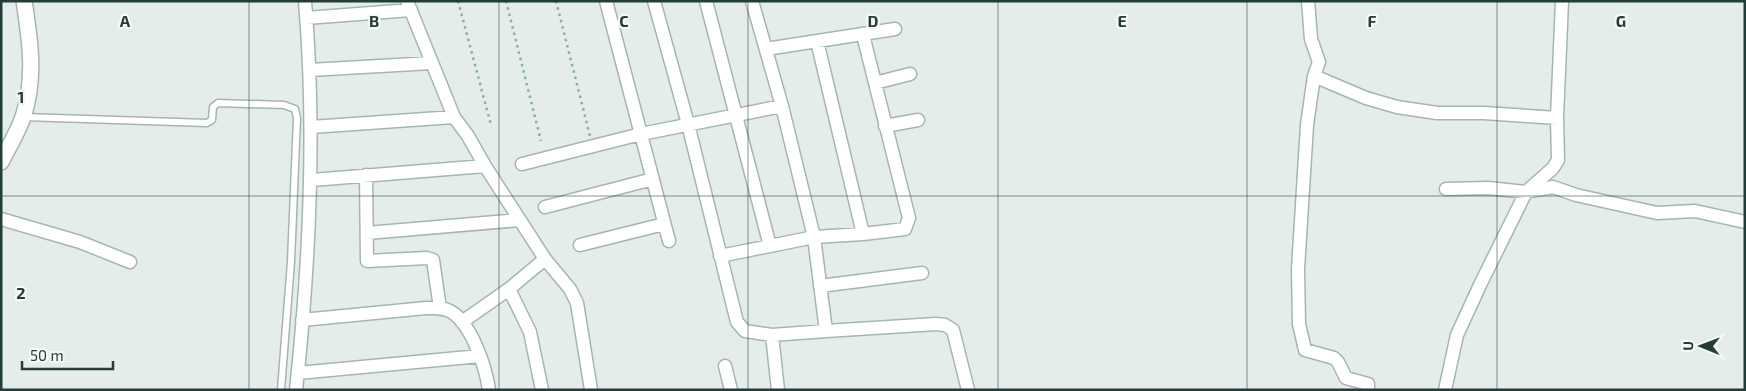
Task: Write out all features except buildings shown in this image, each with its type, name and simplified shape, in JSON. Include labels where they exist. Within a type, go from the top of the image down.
[{"type":"street","points":[[1,162],[23,117],[31,86],[32,56],[25,1]]},
{"type":"street","points":[[296,390],[312,180],[310,70],[305,1]]},
{"type":"street","points":[[606,1],[669,241]]},
{"type":"street","points":[[654,1],[688,124],[737,322],[745,331],[772,335],[936,324],[945,325],[953,330],[968,390]]},
{"type":"street","points":[[706,1],[770,246]]},
{"type":"street","points":[[752,1],[782,106],[814,237],[826,331]]},
{"type":"street","points":[[1308,1],[1311,39],[1319,62],[1314,76],[1302,178],[1298,269],[1299,324],[1305,350],[1334,358],[1346,378],[1364,382],[1368,390]]},
{"type":"street","points":[[1444,390],[1451,355],[1463,320],[1526,192],[1556,164],[1559,152],[1557,118],[1562,1]]},
{"type":"street","points":[[306,18],[409,6],[454,117],[468,136],[484,166],[545,259],[570,289],[577,303],[591,390]]},
{"type":"street","points":[[766,49],[896,29]]},
{"type":"street","points":[[720,256],[814,237],[863,234],[905,228],[908,224],[863,35]]},
{"type":"street","points":[[817,41],[863,234]]},
{"type":"street","points":[[310,70],[432,63]]},
{"type":"street","points":[[875,83],[910,74]]},
{"type":"street","points":[[1314,76],[1366,98],[1397,108],[1437,113],[1484,113],[1557,118]]},
{"type":"street","points":[[522,164],[641,134],[782,106]]},
{"type":"street","points":[[311,127],[454,117]]},
{"type":"street","points":[[885,126],[918,120]]},
{"type":"street","points":[[312,180],[484,166]]},
{"type":"street","points":[[366,175],[366,261],[427,258],[433,260],[440,308]]},
{"type":"street","points":[[545,207],[652,179]]},
{"type":"street","points":[[1446,189],[1488,188],[1526,192],[1559,188],[1576,195],[1657,213],[1695,211],[1745,222]]},
{"type":"street","points":[[1,218],[80,242],[130,262]]},
{"type":"street","points":[[367,233],[520,220]]},
{"type":"street","points":[[580,245],[664,224]]},
{"type":"street","points":[[462,322],[509,289],[545,259]]},
{"type":"street","points":[[820,286],[922,274]]},
{"type":"street","points":[[509,289],[530,332],[542,390]]},
{"type":"street","points":[[302,320],[440,308],[454,313],[462,322],[480,356],[489,390]]},
{"type":"street","points":[[772,335],[778,390]]},
{"type":"street","points":[[298,373],[480,356]]},
{"type":"street","points":[[725,366],[731,390]]},
{"type":"lane","points":[[23,117],[207,124],[212,120],[213,107],[218,104],[288,105],[295,109],[291,262],[281,390]]},
{"type":"path","points":[[458,1],[491,125]]},
{"type":"path","points":[[506,1],[541,141]]},
{"type":"path","points":[[556,1],[591,140]]}]
